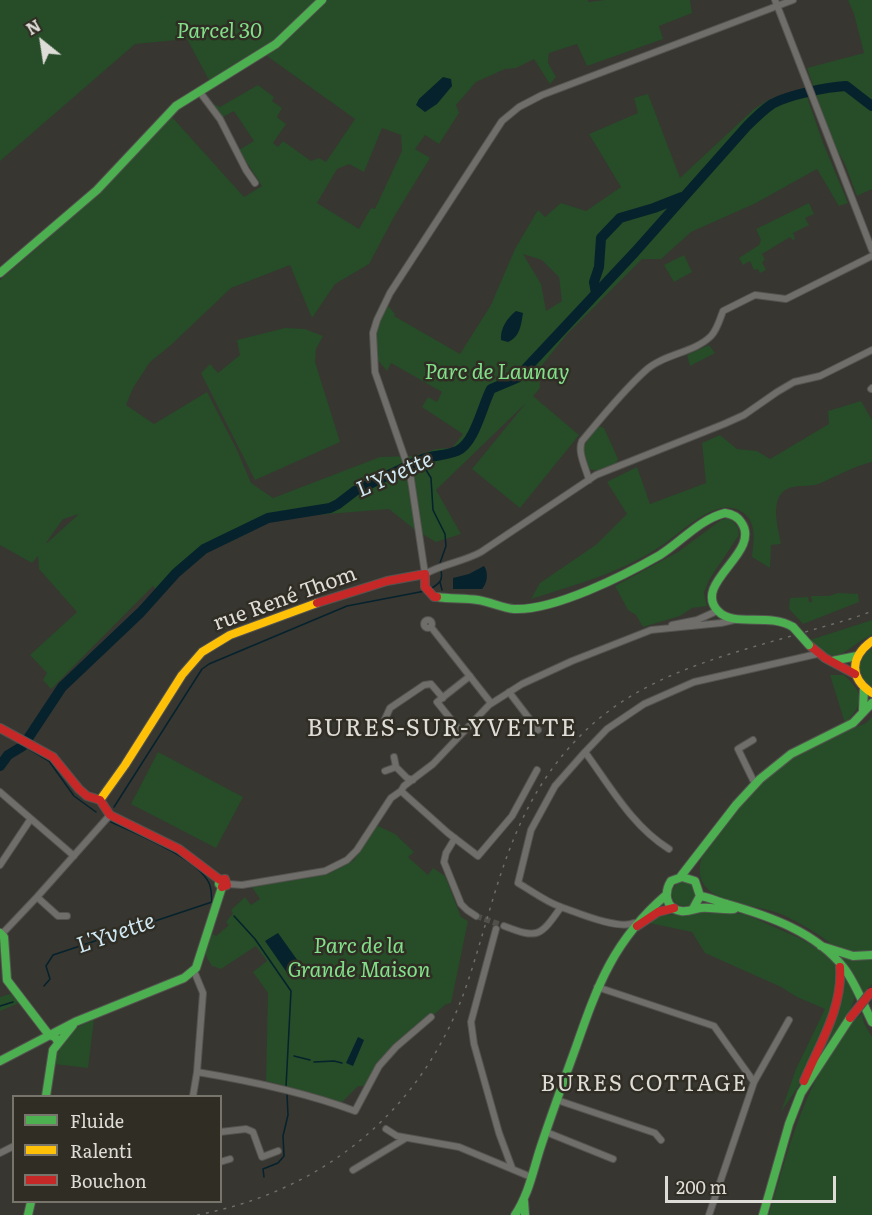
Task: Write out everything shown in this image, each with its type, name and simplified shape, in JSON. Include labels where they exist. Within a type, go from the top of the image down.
[{"type":"main road","points":[[0,273],[89,197],[170,110],[276,44],[322,0]]},
{"type":"main road","points":[[425,574],[426,590],[434,597],[477,600],[517,609],[534,607],[615,579],[725,513],[742,522],[745,535],[737,555],[712,591],[712,600],[717,611],[735,620],[776,618],[787,622],[817,654],[855,674],[868,691],[863,710]]},
{"type":"main road","name":"rue René Thom","points":[[100,800],[185,670],[206,649],[228,637],[314,604],[382,583],[425,574]]},
{"type":"main road","points":[[855,674],[857,656],[861,649],[872,641]]},
{"type":"main road","points":[[832,661],[857,656]]},
{"type":"main road","points":[[674,908],[668,903],[666,895],[668,885],[681,876],[755,784],[774,765],[852,724],[872,703]]},
{"type":"main road","points":[[0,728],[19,736],[52,757],[87,796],[100,800],[110,815],[179,849],[223,884],[194,971],[184,978],[75,1022],[0,1061]]},
{"type":"main road","points":[[695,857],[695,881]]},
{"type":"main road","points":[[681,876],[689,877],[700,888],[700,896],[694,908]]},
{"type":"main road","points":[[524,1197],[524,1215],[516,1215],[597,987],[612,955],[632,929],[666,895]]},
{"type":"main road","points":[[700,896],[772,919],[821,946],[838,961],[852,982],[872,1022]]},
{"type":"main road","points":[[632,929],[654,913],[664,909],[674,908],[686,911],[694,908],[730,910],[742,908]]},
{"type":"main road","points":[[1,934],[5,942],[7,980],[58,1042]]},
{"type":"main road","points":[[821,946],[832,947],[852,957],[872,955]]},
{"type":"main road","points":[[763,1215],[789,1124],[811,1061],[840,993],[842,976],[838,961]]},
{"type":"main road","points":[[801,1093],[850,1017],[871,992]]},
{"type":"main road","points":[[53,1050],[75,1022]]},
{"type":"main road","points":[[46,1095],[53,1050],[50,1035]]},
{"type":"street","points":[[793,0],[776,3],[542,95],[519,107],[502,121],[385,302],[373,333],[375,372],[410,473],[425,574],[470,558],[486,549],[602,473],[744,415],[794,382],[820,376],[872,350]]},
{"type":"street","points":[[776,3],[872,250]]},
{"type":"street","points":[[199,91],[220,119],[255,183]]},
{"type":"street","points":[[589,480],[581,454],[582,441],[645,371],[672,354],[710,338],[723,311],[755,295],[786,299],[872,256]]},
{"type":"street","points":[[223,884],[242,885],[287,878],[338,866],[357,850],[389,800],[433,764],[490,704],[509,692],[572,661],[639,634],[679,622],[697,620],[717,611]]},
{"type":"street","points":[[663,628],[735,620]]},
{"type":"street","points":[[431,627],[490,704]]},
{"type":"street","points":[[632,929],[561,907],[518,883],[531,830],[555,786],[607,729],[644,704],[679,688],[744,669],[817,654]]},
{"type":"street","points":[[440,700],[470,676]]},
{"type":"street","points":[[385,719],[390,708],[424,684],[431,684],[462,733]]},
{"type":"street","points":[[509,692],[538,730]]},
{"type":"street","points":[[753,740],[738,749],[755,784]]},
{"type":"street","points":[[585,752],[639,825],[652,838],[669,849]]},
{"type":"street","points":[[394,757],[396,767],[407,778],[413,780]]},
{"type":"street","points":[[385,771],[396,767]]},
{"type":"street","points":[[401,791],[478,856],[512,816],[537,770]]},
{"type":"street","points":[[0,792],[74,856]]},
{"type":"street","points":[[1,934],[110,815]]},
{"type":"street","points":[[0,865],[30,820]]},
{"type":"street","points":[[455,838],[446,853],[444,862],[461,903],[466,910],[476,916]]},
{"type":"street","points":[[37,897],[58,916],[67,916]]},
{"type":"street","points":[[504,926],[528,935],[536,934],[546,927],[561,907]]},
{"type":"street","points":[[610,922],[627,925],[632,929]]},
{"type":"street","points":[[496,929],[471,1022],[474,1044],[512,1168]]},
{"type":"street","points":[[193,1095],[203,993],[194,971]]},
{"type":"street","points":[[597,987],[714,1026],[754,1082]]},
{"type":"street","points":[[197,1072],[246,1080],[327,1101],[354,1112],[379,1066],[396,1047],[431,1017]]},
{"type":"street","points":[[709,1215],[754,1082],[789,1020]]},
{"type":"street","points":[[557,1100],[655,1133],[661,1140]]},
{"type":"street","points":[[222,1132],[246,1129],[253,1132],[262,1157],[278,1151]]},
{"type":"street","points":[[386,1129],[397,1136],[459,1147],[531,1177]]},
{"type":"street","points":[[546,1132],[613,1159]]},
{"type":"street","points":[[353,1170],[406,1138]]},
{"type":"street","points":[[222,1161],[230,1159]]},
{"type":"green space","points":[[0,0],[588,0],[588,2],[690,0],[692,13],[659,26],[663,39],[587,66],[577,44],[549,53],[548,63],[556,77],[550,84],[534,59],[476,82],[456,105],[459,113],[439,144],[425,135],[415,149],[430,158],[395,215],[369,264],[335,284],[312,318],[290,265],[231,288],[150,362],[133,388],[126,405],[154,424],[207,392],[251,483],[273,498],[380,457],[415,456],[436,449],[452,448],[463,434],[422,407],[428,397],[437,402],[442,392],[391,363],[387,371],[376,358],[377,331],[384,313],[388,306],[395,314],[394,316],[460,354],[491,305],[515,249],[538,210],[545,217],[561,203],[586,211],[621,187],[589,134],[638,113],[634,98],[648,94],[680,178],[754,109],[768,100],[804,88],[823,143],[848,203],[839,206],[817,169],[756,203],[691,232],[661,259],[642,259],[567,334],[539,369],[540,388],[533,396],[579,435],[520,508],[472,469],[526,403],[436,490],[461,534],[436,542],[414,529],[389,509],[255,520],[212,540],[182,564],[156,590],[153,586],[51,689],[43,680],[47,673],[30,655],[77,612],[39,569],[38,556],[32,563],[0,545],[0,280],[44,242],[171,116],[244,197],[262,186],[239,150],[254,141],[234,111],[221,118],[211,103],[220,107],[258,85],[274,97],[272,101],[282,108],[277,117],[286,124],[273,143],[278,147],[283,141],[311,161],[319,158],[326,162],[355,119],[260,51],[209,80],[187,39],[135,44],[0,161]],"holes":[[[382,128],[401,135],[402,151],[375,209],[371,208],[359,229],[317,203],[337,169],[349,164],[364,172]],[[523,254],[542,260],[559,277],[562,301],[546,311],[541,284]],[[79,514],[46,543],[63,519]]]},
{"type":"green space","points":[[848,0],[872,0],[872,189],[857,196],[845,164],[833,143],[807,68],[864,53]]},
{"type":"green space","points":[[809,203],[814,214],[805,218],[809,225],[793,233],[795,239],[790,237],[762,254],[765,260],[762,262],[766,270],[760,273],[758,269],[754,270],[750,261],[743,265],[739,258],[759,245],[761,240],[756,229]]},
{"type":"green space","points":[[684,255],[692,272],[674,282],[664,265]]},
{"type":"green space","points":[[285,328],[305,329],[323,336],[316,349],[315,362],[340,442],[255,480],[201,373],[210,364],[218,373],[240,355],[237,340]]},
{"type":"green space","points":[[709,345],[715,353],[690,366],[687,355]]},
{"type":"green space","points":[[861,401],[872,420],[872,462],[818,484],[785,490],[777,503],[776,511],[781,544],[771,545],[770,568],[752,557],[753,529],[748,517],[736,509],[727,507],[708,513],[649,554],[616,570],[531,599],[540,583],[597,544],[627,514],[607,482],[637,467],[650,504],[706,483],[702,443],[720,435],[737,449],[757,451],[770,459],[829,424],[828,411]]},
{"type":"green space","points":[[598,426],[604,428],[618,459],[615,465],[598,471],[589,469],[584,446]]},
{"type":"green space","points":[[731,518],[738,528],[739,535],[709,580],[704,593],[707,606],[692,608],[680,616],[643,627],[636,615],[628,610],[615,586],[678,552],[721,520]]},
{"type":"green space","points":[[838,593],[858,594],[859,602],[803,624],[789,609],[790,598],[808,597],[809,602],[812,602],[811,596],[829,596]]},
{"type":"green space","points":[[872,620],[872,635],[842,654],[828,654],[810,640]]},
{"type":"green space","points":[[872,648],[872,689],[863,679],[860,668],[863,657]]},
{"type":"green space","points":[[830,675],[844,675],[855,687],[860,699],[856,710],[845,723]]},
{"type":"green space","points":[[872,717],[872,984],[863,993],[826,940],[778,913],[721,898],[702,882],[700,870],[703,853],[738,806],[768,774],[799,753],[866,723]]},
{"type":"green space","points":[[158,752],[243,797],[216,848],[131,804]]},
{"type":"green space","name":"Parc de la Grande Maison","points":[[376,825],[395,834],[414,852],[408,857],[428,875],[433,868],[445,876],[461,917],[468,921],[451,1003],[446,1004],[378,1064],[364,1086],[358,1086],[342,1102],[334,1102],[284,1089],[282,1085],[266,1081],[268,993],[253,972],[267,961],[256,946],[221,969],[212,967],[206,952],[213,934],[216,936],[229,925],[226,922],[233,913],[231,910],[245,897],[251,905],[260,899],[252,887],[328,874],[354,860]]},
{"type":"green space","points":[[684,882],[693,885],[696,894],[693,903],[684,906],[675,903],[672,894],[675,885]]},
{"type":"green space","points":[[711,911],[745,914],[799,938],[834,957],[855,996],[850,1011],[781,1112],[796,1069],[825,1009],[705,953],[692,932],[649,923],[654,916]]},
{"type":"green space","points":[[13,993],[19,1003],[0,1011],[0,997]]},
{"type":"green space","points":[[862,1014],[872,1037],[872,1215],[769,1215],[796,1128],[813,1086],[841,1037]]},
{"type":"green space","points":[[94,1019],[88,1068],[54,1064],[68,1036],[80,1026]]},
{"type":"water","points":[[443,77],[451,79],[452,86],[437,104],[425,112],[416,105],[419,99]]},
{"type":"water","points":[[516,311],[523,313],[517,334],[508,342],[501,340],[505,324]]},
{"type":"water","points":[[484,566],[487,578],[482,589],[453,589],[453,578],[469,574]]},
{"type":"water","points":[[278,933],[303,968],[290,977],[265,941]]},
{"type":"water","points":[[358,1037],[364,1040],[353,1066],[346,1063]]},
{"type":"waterway","name":"L'Yvette","points":[[0,766],[8,755],[23,746],[62,687],[141,612],[176,573],[204,549],[268,518],[330,508],[355,491],[420,460],[452,453],[463,447],[473,432],[491,389],[517,378],[635,252],[747,126],[769,106],[797,95],[846,86],[872,106]]},
{"type":"waterway","points":[[596,293],[594,282],[599,267],[601,238],[620,218],[682,197]]},
{"type":"waterway","points":[[420,460],[431,478],[433,510],[445,534],[446,546],[440,563]]},
{"type":"waterway","points":[[432,588],[440,581],[441,571]]},
{"type":"waterway","points":[[440,582],[442,590]]},
{"type":"waterway","points":[[114,807],[202,669],[209,664],[347,606],[425,591]]},
{"type":"waterway","points":[[29,749],[49,761],[74,796],[96,812]]},
{"type":"waterway","name":"L'Yvette","points":[[44,986],[50,979],[46,966],[53,955],[212,902],[209,883],[192,865],[150,840],[111,822]]},
{"type":"waterway","points":[[234,916],[255,939],[291,991],[286,1087]]},
{"type":"waterway","name":"L'Yvette","points":[[0,1006],[13,1002]]},
{"type":"waterway","points":[[294,1056],[310,1060]]},
{"type":"waterway","points":[[314,1062],[342,1063]]},
{"type":"waterway","points":[[264,1177],[263,1169],[278,1163],[284,1156],[283,1136],[288,1115],[287,1094]]},
{"type":"tunnel","points":[[476,916],[504,926]]},
{"type":"railway","points":[[197,1215],[243,1203],[287,1187],[327,1165],[363,1138],[395,1107],[424,1071],[447,1031],[466,987],[497,885],[521,821],[558,761],[583,733],[607,712],[661,680],[720,657],[872,611]]},
{"type":"traffic: fast","points":[[0,273],[97,190],[176,106],[276,44],[322,0]]},
{"type":"traffic: fast","points":[[437,597],[478,600],[514,609],[549,604],[589,590],[628,572],[668,550],[707,520],[725,513],[738,518],[745,533],[743,545],[713,590],[712,600],[718,611],[733,619],[773,621],[793,627]]},
{"type":"traffic: fast","points":[[793,627],[809,645]]},
{"type":"traffic: fast","points":[[832,661],[857,656]]},
{"type":"traffic: fast","points":[[863,710],[864,688]]},
{"type":"traffic: fast","points":[[681,876],[736,805],[760,779],[791,754],[853,723],[872,703]]},
{"type":"traffic: fast","points":[[694,907],[700,896],[695,881],[682,877],[671,881],[667,890],[667,899],[676,910],[734,909]]},
{"type":"traffic: fast","points":[[0,1061],[75,1022],[184,978],[196,968],[222,887],[219,884],[220,880]]},
{"type":"traffic: fast","points":[[515,1215],[527,1190],[600,983],[620,946],[648,912],[666,895]]},
{"type":"traffic: fast","points":[[700,896],[775,920],[806,935],[820,945],[844,968],[856,987],[872,1022]]},
{"type":"traffic: fast","points":[[0,933],[4,937],[7,980],[49,1035],[55,1037],[58,1042]]},
{"type":"traffic: fast","points":[[821,946],[853,956],[872,955]]},
{"type":"traffic: fast","points":[[763,1215],[789,1124],[801,1093],[850,1018]]},
{"type":"traffic: fast","points":[[46,1095],[53,1050],[73,1025]]},
{"type":"traffic: fast","points":[[524,1201],[525,1215]]},
{"type":"traffic: fast","points":[[28,1215],[31,1203]]},
{"type":"traffic: slow","points":[[100,800],[182,675],[202,652],[230,635],[317,603]]},
{"type":"traffic: slow","points":[[872,641],[859,654],[855,667],[859,681],[872,693]]},
{"type":"traffic: jam","points":[[317,603],[387,581],[425,574],[425,587],[434,597],[437,597]]},
{"type":"traffic: jam","points":[[809,645],[825,658],[855,674]]},
{"type":"traffic: jam","points":[[0,728],[53,757],[79,789],[87,796],[100,800],[110,815],[179,849],[220,880],[225,879],[227,885],[222,887]]},
{"type":"traffic: jam","points":[[637,926],[658,912],[674,908]]},
{"type":"traffic: jam","points":[[804,1081],[834,1012],[838,997],[840,967]]},
{"type":"traffic: jam","points":[[850,1018],[871,992]]},
{"type":"district","name":"BURES-SUR-YVETTE","points":[[442,729]]},
{"type":"district","name":"BURES COTTAGE","points":[[644,1085]]},
{"type":"park label","name":"Parcel 30","points":[[219,32]]},
{"type":"park label","name":"Parc de Launay","points":[[497,373]]}]
